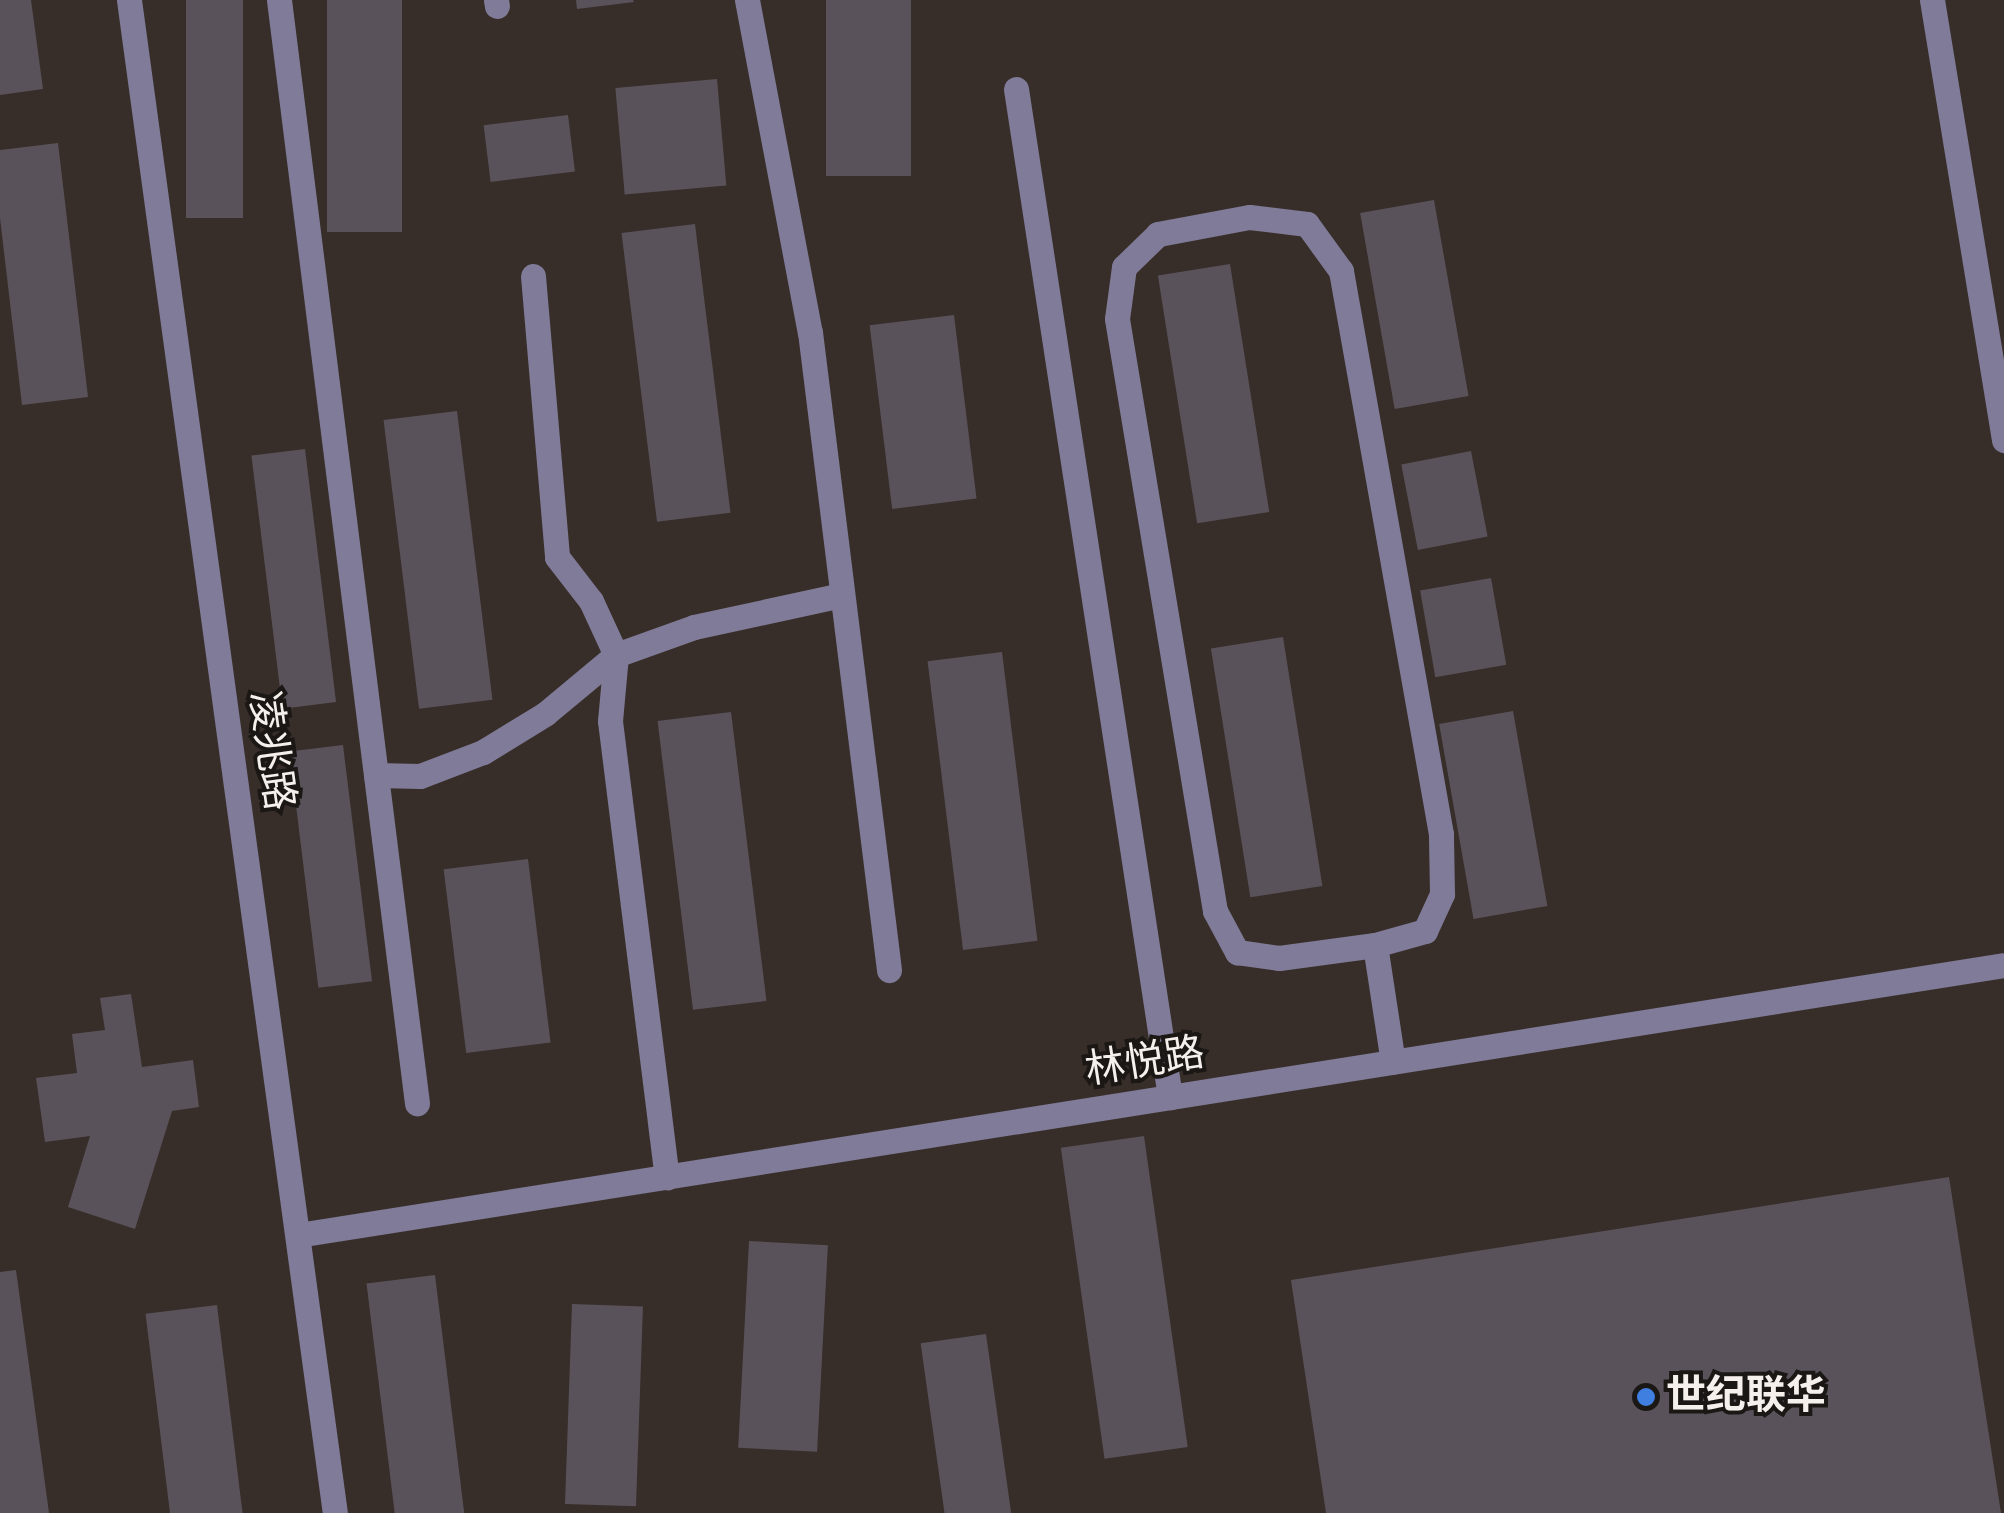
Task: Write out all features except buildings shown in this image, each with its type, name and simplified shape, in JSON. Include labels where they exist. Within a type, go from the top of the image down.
[{"type":"street","name":"凌兆路","points":[[128,0],[335,1513]]},
{"type":"street","points":[[279,0],[417,1103]]},
{"type":"street","points":[[747,0],[810,332],[888,970]]},
{"type":"street","points":[[1932,0],[2004,440]]},
{"type":"street","points":[[1016,89],[1170,1097]]},
{"type":"street","points":[[1249,217],[1306,224],[1340,271],[1441,834],[1442,894],[1425,931],[1376,945],[1279,958],[1237,952],[1215,911],[1116,319],[1124,267],[1158,234],[1249,217]]},
{"type":"street","points":[[533,276],[558,556],[591,601],[616,655],[610,722],[667,1177]]},
{"type":"street","points":[[376,775],[420,776],[484,752],[545,714],[616,655],[694,627],[842,595]]},
{"type":"street","points":[[1376,945],[1392,1062]]},
{"type":"street","name":"林悦路","points":[[298,1235],[2004,965]]},
{"type":"place","name":"世纪联华","points":[[1646,1397]]}]
